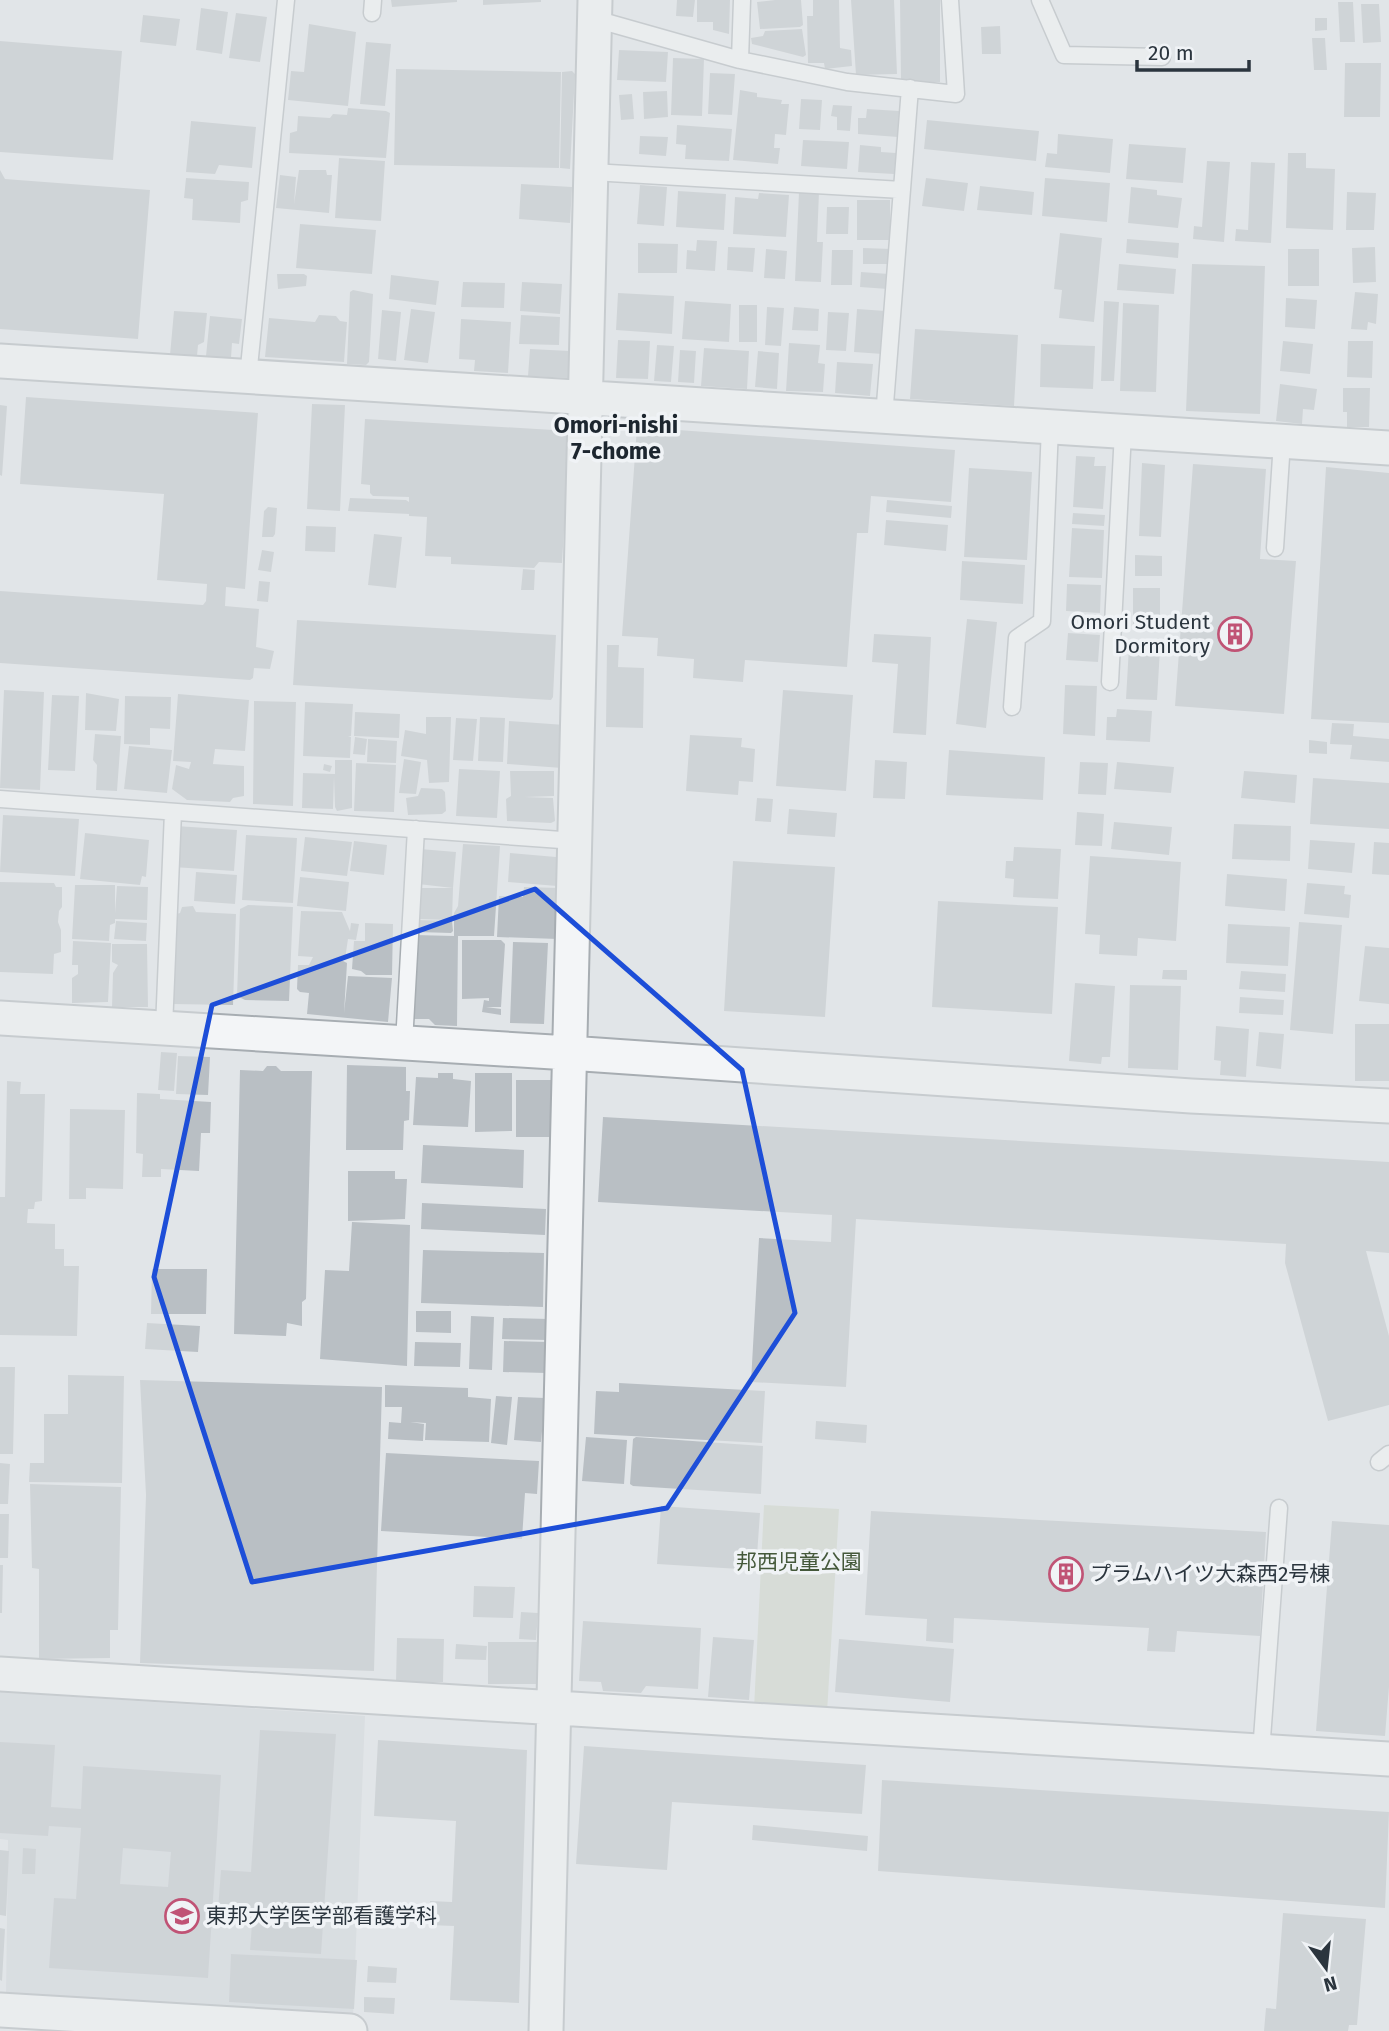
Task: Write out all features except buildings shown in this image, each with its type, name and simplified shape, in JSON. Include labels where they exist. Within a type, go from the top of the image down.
[{"type":"street","points":[[546,2031],[587,399],[581,247],[592,172],[595,10]]},
{"type":"street","points":[[0,361],[1389,448]]},
{"type":"street","points":[[0,1018],[569,1053],[1177,1095],[1389,1106]]},
{"type":"street","points":[[0,1675],[1389,1759]]},
{"type":"street","points":[[0,2010],[350,2031]]},
{"type":"lane","points":[[248,377],[286,0]]},
{"type":"lane","points":[[740,60],[742,0]]},
{"type":"lane","points":[[595,10],[740,60],[847,82],[956,94],[950,0]]},
{"type":"lane","points":[[1040,0],[1064,55],[1162,57]]},
{"type":"lane","points":[[884,417],[910,89]]},
{"type":"lane","points":[[592,172],[902,190]]},
{"type":"lane","points":[[1012,707],[1017,638],[1042,621],[1050,427]]},
{"type":"lane","points":[[1110,682],[1123,432]]},
{"type":"lane","points":[[1275,548],[1282,442]]},
{"type":"lane","points":[[0,799],[575,841]]},
{"type":"lane","points":[[164,1028],[173,812]]},
{"type":"lane","points":[[404,1043],[416,829]]},
{"type":"lane","points":[[1261,1752],[1279,1508]]},
{"type":"highlighted area","points":[[535,889],[742,1070],[795,1313],[667,1508],[252,1582],[154,1277],[212,1005]]},
{"type":"shaded area","name":"東邦大学医学部看護学科","points":[[0,1692],[365,1716],[353,2017],[6,1994],[8,1840],[0,1839]]},
{"type":"green space","name":"邦西児童公園","points":[[764,1505],[839,1509],[827,1713],[754,1709]]},
{"type":"place","name":"Omori Student Dormitory","points":[[1235,634]]},
{"type":"place","name":"プラムハイツ大森西2号棟","points":[[1066,1574]]},
{"type":"place","name":"東邦大学医学部看護学科","points":[[182,1916]]},
{"type":"district","name":"Omori-nishi 7-chome","points":[[616,438]]}]
